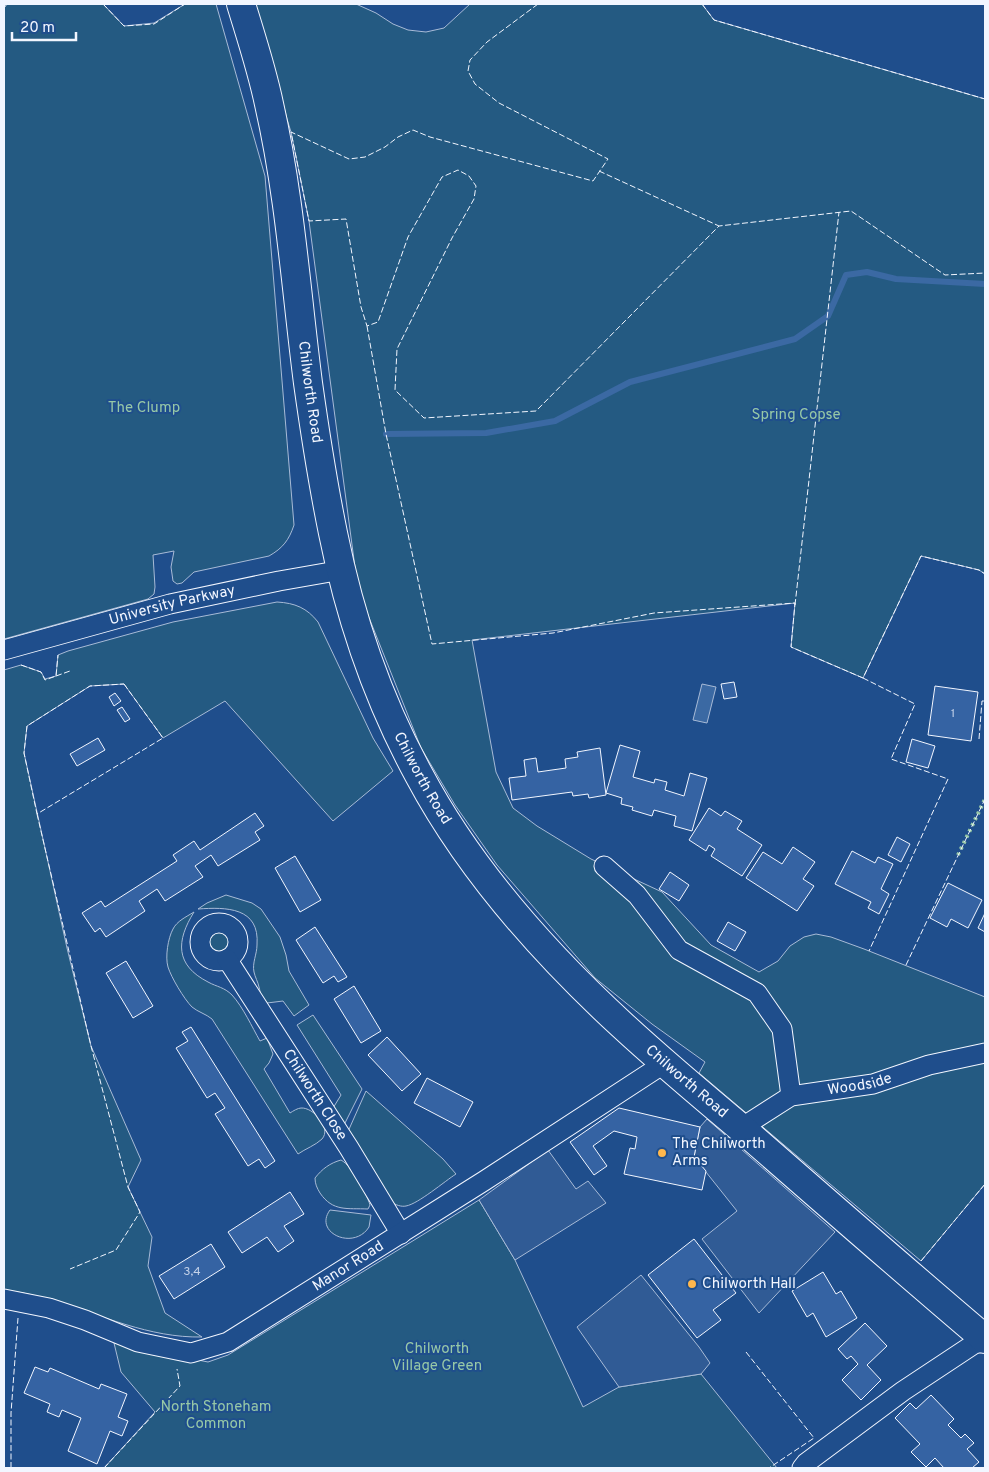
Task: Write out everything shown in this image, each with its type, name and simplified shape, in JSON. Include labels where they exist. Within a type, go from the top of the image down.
[{"type":"main road","name":"Chilworth Road","points":[[241,4],[267,95],[276,141],[292,242],[308,384],[332,527],[364,650],[380,694],[420,778],[493,886],[523,923],[558,961],[612,1015],[985,1340]]},
{"type":"street","name":"University Parkway","points":[[4,650],[170,604],[342,570]]},
{"type":"street","points":[[604,866],[637,895],[679,950],[757,993],[782,1029],[791,1096]]},
{"type":"street","name":"Chilworth Close","points":[[227,959],[349,1148],[401,1234]]},
{"type":"street","name":"Woodside","points":[[740,1128],[791,1096],[873,1084],[929,1065],[985,1053]]},
{"type":"street","name":"Manor Road","points":[[4,1299],[49,1308],[85,1320],[138,1342],[191,1353],[228,1342],[401,1234],[665,1063]]},
{"type":"street","points":[[802,1468],[806,1463],[903,1391],[974,1344],[985,1340]]},
{"type":"green space","name":"The Clump","points":[[4,4],[103,4],[124,26],[154,23],[185,4],[216,4],[265,176],[294,525],[285,543],[269,556],[194,572],[182,583],[177,584],[173,581],[171,567],[174,551],[153,555],[155,587],[154,594],[148,599],[4,639]]},
{"type":"green space","name":"Spring Copse","points":[[254,4],[356,4],[408,30],[426,32],[444,28],[470,4],[702,4],[714,20],[985,99],[985,574],[979,570],[921,556],[863,678],[791,647],[795,603],[472,640],[496,772],[513,808],[537,826],[591,859],[662,892],[711,945],[759,972],[778,961],[790,946],[804,937],[816,934],[831,937],[864,949],[985,997],[985,1184],[921,1261],[699,1073],[705,1062],[652,1024],[595,978],[497,865],[455,805],[421,748],[358,590],[309,221],[291,132]]},
{"type":"green space","points":[[277,602],[300,607],[318,622],[373,738],[393,771],[333,821],[225,701],[163,738],[124,684],[90,686],[27,726],[24,753],[67,948],[91,1046],[141,1160],[128,1187],[152,1237],[148,1266],[165,1313],[202,1337],[163,1334],[144,1330],[35,1296],[4,1291],[4,670],[21,665],[41,672],[45,679],[56,676],[58,655],[68,651],[173,622]]},
{"type":"green space","points":[[226,895],[252,903],[261,909],[280,937],[289,971],[309,1005],[294,1016],[283,1001],[267,1003],[262,998],[254,974],[257,948],[256,932],[253,923],[247,916],[230,909],[198,909]]},
{"type":"green space","points":[[194,912],[182,942],[184,960],[197,975],[232,995],[244,1011],[260,1041],[267,1038],[273,1054],[264,1069],[290,1113],[298,1108],[306,1109],[316,1114],[323,1124],[325,1129],[322,1139],[298,1154],[212,1019],[194,1009],[178,988],[170,971],[167,963],[167,953],[171,933],[179,921]]},
{"type":"green space","points":[[219,930],[227,934],[231,942],[227,950],[219,954],[211,950],[207,942],[211,934]]},
{"type":"green space","points":[[313,1015],[362,1089],[343,1127],[330,1113],[341,1095],[297,1025]]},
{"type":"green space","points":[[366,1091],[443,1159],[456,1174],[411,1204],[402,1206],[391,1202],[346,1136]]},
{"type":"green space","points":[[341,1160],[354,1173],[362,1187],[370,1205],[368,1209],[347,1209],[335,1206],[325,1199],[319,1191],[315,1178],[327,1167]]},
{"type":"green space","name":"Chilworth Village Green","points":[[479,1200],[515,1260],[583,1407],[619,1387],[701,1374],[777,1468],[104,1468],[155,1412],[121,1372],[114,1343],[208,1362],[228,1355]]},
{"type":"green space","points":[[330,1210],[371,1215],[369,1227],[362,1234],[354,1238],[338,1236],[331,1232],[327,1226],[326,1218]]},
{"type":"shaded area","points":[[702,684],[716,687],[707,723],[693,720]]},
{"type":"shaded area","points":[[707,1119],[835,1232],[759,1313],[702,1239],[737,1211],[694,1157],[700,1127]]},
{"type":"shaded area","points":[[548,1150],[576,1189],[588,1181],[606,1203],[515,1260],[479,1200]]},
{"type":"shaded area","points":[[641,1275],[710,1363],[701,1374],[619,1387],[577,1327]]},
{"type":"building","points":[[734,682],[737,697],[724,699],[721,684]]},
{"type":"building","points":[[935,686],[978,692],[971,741],[928,735]]},
{"type":"building","points":[[115,693],[121,701],[114,706],[109,697]]},
{"type":"building","points":[[122,707],[130,719],[125,722],[117,710]]},
{"type":"building","points":[[98,738],[105,750],[77,766],[70,754]]},
{"type":"building","points":[[912,739],[935,746],[928,768],[906,762]]},
{"type":"building","points":[[620,745],[640,751],[633,777],[654,783],[655,779],[667,782],[665,790],[684,796],[690,773],[707,778],[692,831],[674,826],[676,816],[654,810],[652,816],[632,810],[633,807],[621,804],[622,798],[606,793]]},
{"type":"building","points":[[600,748],[606,795],[589,798],[588,794],[573,796],[572,792],[512,800],[509,778],[526,776],[524,760],[536,758],[538,772],[566,768],[565,759],[578,757],[577,752]]},
{"type":"building","points":[[709,808],[721,816],[725,811],[742,821],[737,829],[762,845],[742,876],[711,856],[715,849],[709,845],[706,851],[689,840]]},
{"type":"building","points":[[255,813],[264,826],[255,832],[260,840],[218,866],[211,855],[195,866],[203,877],[165,901],[157,889],[139,901],[145,911],[106,937],[100,928],[95,932],[82,913],[101,901],[105,907],[177,861],[173,855],[194,841],[200,850]]},
{"type":"building","points":[[897,837],[910,844],[901,862],[888,855]]},
{"type":"building","points":[[793,847],[815,862],[803,879],[814,886],[797,911],[746,878],[763,852],[782,864]]},
{"type":"building","points":[[852,851],[875,863],[878,857],[893,864],[881,889],[889,894],[879,914],[868,908],[871,902],[835,884]]},
{"type":"building","points":[[295,856],[321,900],[300,912],[275,868]]},
{"type":"building","points":[[670,872],[689,885],[679,901],[659,889]]},
{"type":"building","points":[[948,883],[982,900],[968,928],[951,919],[947,927],[930,918]]},
{"type":"building","points":[[985,913],[985,932],[978,928]]},
{"type":"building","points":[[728,922],[746,932],[735,951],[717,941]]},
{"type":"building","points":[[315,927],[347,977],[338,982],[334,976],[323,983],[296,940]]},
{"type":"building","points":[[126,961],[153,1006],[133,1018],[106,973]]},
{"type":"building","points":[[354,986],[381,1031],[361,1043],[334,999]]},
{"type":"building","points":[[191,1027],[275,1161],[265,1168],[259,1159],[248,1166],[215,1114],[225,1108],[215,1093],[207,1098],[176,1048],[188,1041],[182,1032]]},
{"type":"building","points":[[387,1037],[421,1074],[402,1091],[368,1055]]},
{"type":"building","points":[[427,1078],[473,1102],[460,1127],[414,1103]]},
{"type":"building","name":"The Chilworth Arms","points":[[619,1108],[700,1127],[694,1157],[706,1171],[702,1190],[624,1174],[630,1148],[635,1149],[637,1137],[614,1131],[593,1146],[607,1166],[594,1175],[570,1142]]},
{"type":"building","points":[[290,1192],[304,1214],[284,1226],[294,1241],[278,1252],[267,1237],[242,1253],[228,1232]]},
{"type":"building","name":"Chilworth Hall","points":[[694,1239],[736,1293],[713,1310],[721,1320],[697,1338],[648,1275]]},
{"type":"building","points":[[211,1244],[225,1267],[174,1299],[159,1276]]},
{"type":"building","points":[[823,1272],[836,1294],[841,1291],[857,1318],[826,1337],[813,1313],[807,1317],[792,1291]]},
{"type":"building","points":[[865,1323],[887,1346],[867,1365],[881,1380],[861,1400],[842,1380],[858,1364],[851,1356],[847,1359],[838,1349]]},
{"type":"building","points":[[35,1367],[48,1372],[50,1368],[99,1389],[101,1384],[127,1394],[118,1417],[128,1421],[122,1436],[110,1431],[97,1464],[68,1451],[81,1418],[62,1410],[59,1417],[47,1412],[50,1404],[24,1393]]},
{"type":"building","points":[[931,1395],[954,1419],[948,1425],[961,1438],[965,1434],[974,1443],[967,1449],[979,1462],[972,1468],[944,1468],[935,1458],[926,1467],[911,1452],[920,1444],[895,1418],[910,1403],[916,1409]]},
{"type":"waterway","points":[[386,434],[486,433],[555,421],[630,382],[795,339],[828,316],[846,275],[867,272],[896,279],[985,284]]},
{"type":"hedge","points":[[958,855],[985,799]]},
{"type":"fence","points":[[4,8],[7,4]]},
{"type":"fence","points":[[103,4],[124,26],[154,24],[185,4]]},
{"type":"fence","points":[[538,4],[487,42],[470,60],[468,71],[475,84],[499,103],[608,159],[593,181],[430,137],[413,130],[365,157],[349,159],[291,132],[309,221],[346,219],[361,307],[367,326],[378,322],[408,237],[442,177],[458,170],[469,176],[476,186],[474,199],[452,238],[397,349],[395,390],[424,418],[536,411],[719,226],[851,211],[945,275],[985,273]]},
{"type":"fence","points":[[702,4],[714,20],[985,99]]},
{"type":"fence","points":[[599,171],[719,226]]},
{"type":"fence","points":[[795,605],[839,212]]},
{"type":"fence","points":[[367,326],[386,434],[432,644],[553,633],[654,613],[795,603],[791,647],[863,678],[921,556],[979,570],[985,574]]},
{"type":"fence","points":[[21,665],[41,672],[45,680],[56,676],[58,655]]},
{"type":"fence","points":[[56,676],[70,671]]},
{"type":"fence","points":[[863,678],[915,704],[891,759],[948,779],[869,951]]},
{"type":"fence","points":[[124,684],[163,738],[37,814],[24,753],[27,726],[90,686],[124,684]]},
{"type":"fence","points":[[979,739],[982,701],[985,701]]},
{"type":"fence","points":[[906,965],[985,799]]},
{"type":"fence","points":[[37,814],[91,1046],[128,1187],[140,1212],[116,1250],[70,1269]]},
{"type":"fence","points":[[921,1261],[985,1184]]},
{"type":"fence","points":[[11,1468],[11,1413],[18,1318]]},
{"type":"fence","points":[[746,1352],[814,1438],[769,1468]]},
{"type":"fence","points":[[104,1468],[180,1386],[177,1369]]},
{"type":"place","name":"The Chilworth Arms","points":[[662,1153]]},
{"type":"place","name":"Chilworth Hall","points":[[692,1284]]},
{"type":"park label","name":"North Stoneham Common","points":[[216,1416]]}]
